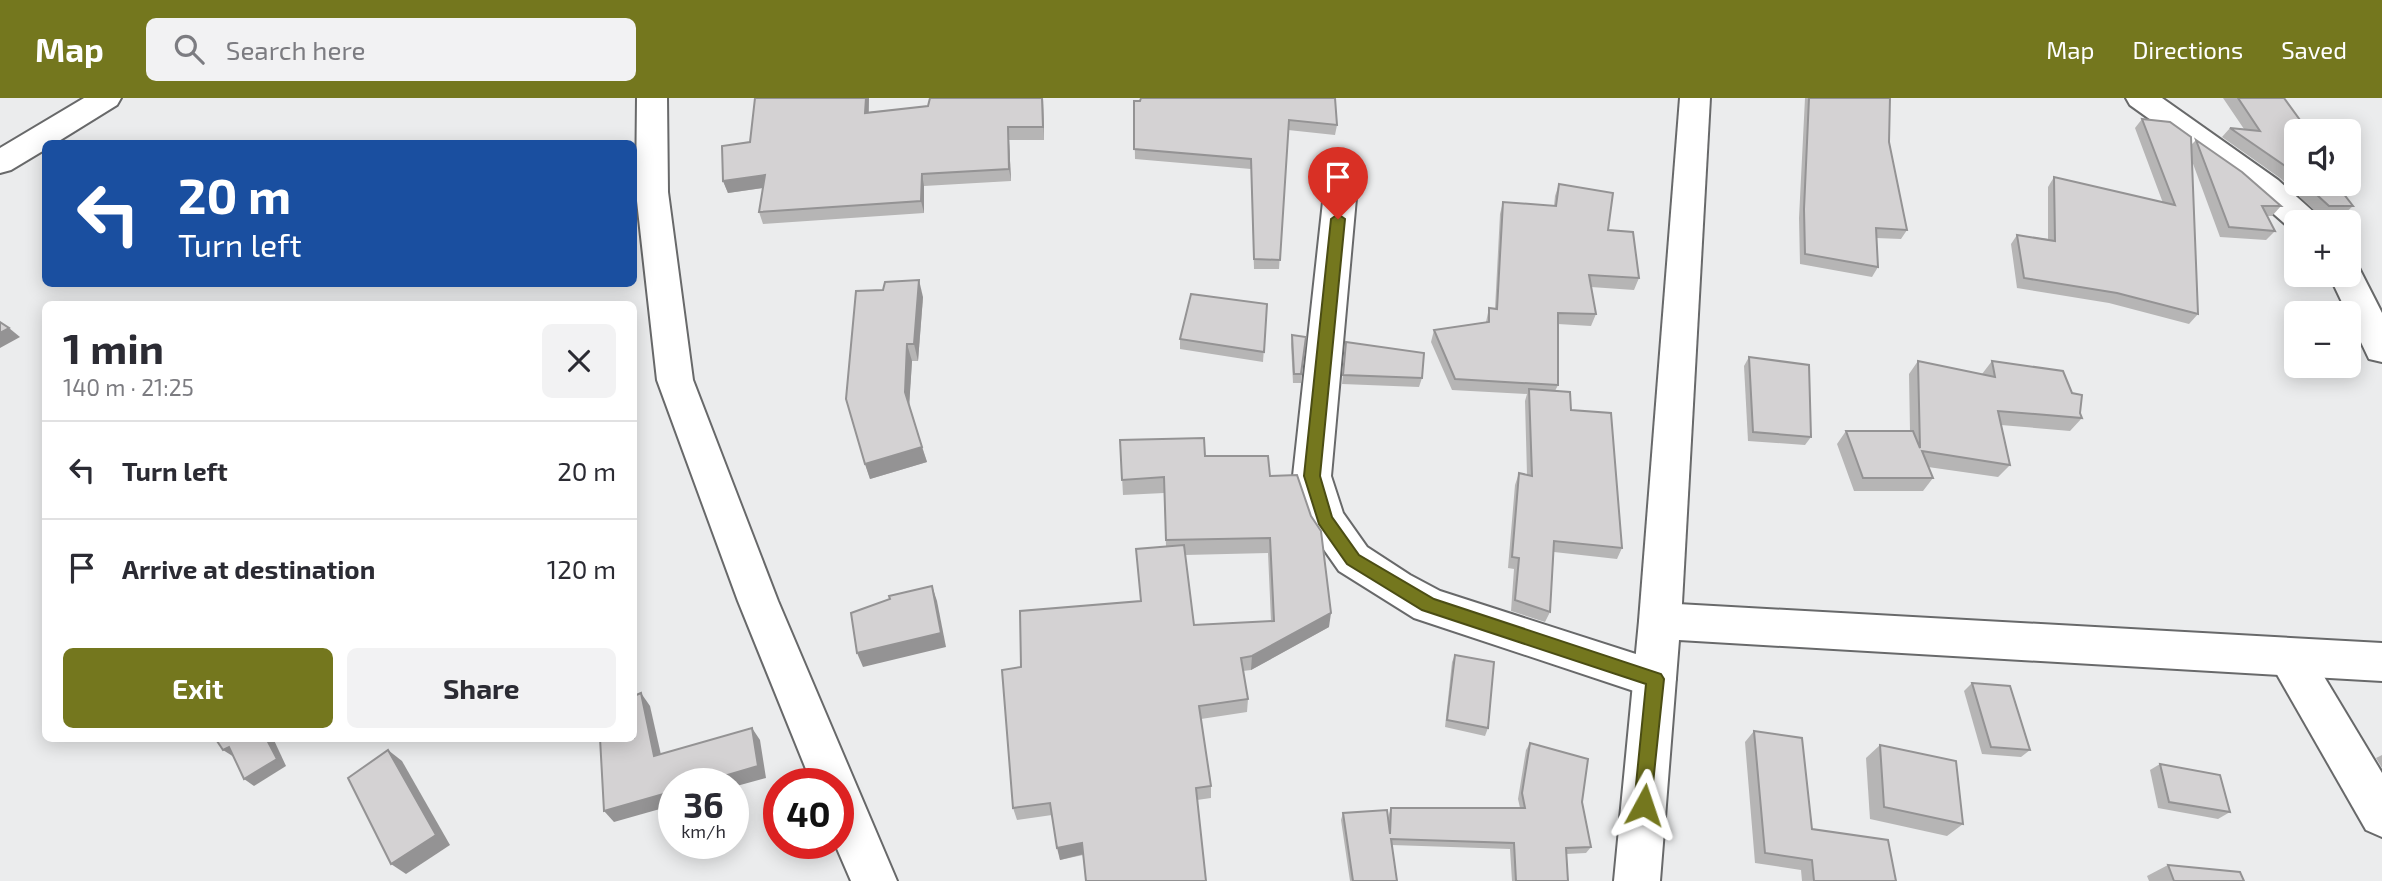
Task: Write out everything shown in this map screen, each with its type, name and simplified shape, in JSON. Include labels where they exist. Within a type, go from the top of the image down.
[{"type":"street","points":[[0,162],[106,98]]},
{"type":"street","points":[[652,98],[652,192],[675,380],[758,601],[827,768]]},
{"type":"street","points":[[1637,881],[1660,621],[1695,98]]},
{"type":"street","points":[[2141,98],[2216,150],[2291,210]]},
{"type":"street","points":[[1343,165],[1312,476],[1325,519],[1353,559],[1428,605],[1655,679]]},
{"type":"street","points":[[2352,287],[2382,349]]},
{"type":"street","points":[[1660,621],[2382,662]]},
{"type":"street","points":[[2290,658],[2382,815]]},
{"type":"street","points":[[854,833],[874,881]]},
{"type":"building","points":[[755,98],[866,98],[865,113],[928,106],[930,98],[1042,98],[1043,127],[1008,127],[1009,169],[922,174],[921,201],[759,212],[765,175],[723,181],[722,146],[750,142]]},
{"type":"building","points":[[1141,98],[1335,98],[1337,125],[1289,120],[1280,260],[1254,259],[1251,159],[1134,149],[1134,101],[1140,101]]},
{"type":"building","points":[[1809,98],[1890,98],[1889,142],[1907,230],[1876,228],[1878,267],[1805,254],[1804,209]]},
{"type":"building","points":[[2238,98],[2284,98],[2299,119],[2284,119],[2284,165],[2230,128],[2260,131]]},
{"type":"building","points":[[2142,119],[2170,122],[2191,137],[2198,314],[2117,293],[2024,278],[2017,235],[2055,241],[2054,177],[2175,205]]},
{"type":"building","points":[[2196,140],[2242,172],[2281,206],[2262,206],[2275,231],[2229,227]]},
{"type":"building","points":[[1559,184],[1613,193],[1608,230],[1633,232],[1639,278],[1589,275],[1596,314],[1558,313],[1558,385],[1455,379],[1434,330],[1489,322],[1489,308],[1497,309],[1503,202],[1556,206]]},
{"type":"building","points":[[2318,196],[2345,196],[2353,206],[2329,206]]},
{"type":"building","points":[[919,280],[914,344],[907,344],[905,392],[922,447],[865,464],[846,399],[856,291],[883,290],[885,282]]},
{"type":"building","points":[[1191,294],[1267,304],[1264,352],[1180,339]]},
{"type":"building","points":[[0,322],[9,328],[0,333]]},
{"type":"building","points":[[1292,335],[1306,337],[1301,374],[1294,374]]},
{"type":"building","points":[[1346,342],[1424,353],[1422,378],[1343,375]]},
{"type":"building","points":[[1749,357],[1809,365],[1811,437],[1753,432]]},
{"type":"building","points":[[1918,361],[1995,377],[1992,361],[2063,371],[2072,393],[2082,395],[2082,418],[1998,411],[2010,465],[1922,451],[1933,478],[1863,478],[1846,431],[1913,431],[1920,448]]},
{"type":"building","points":[[1529,389],[1570,392],[1571,410],[1611,413],[1622,548],[1554,541],[1550,612],[1515,600],[1519,558],[1512,557],[1519,473],[1532,476]]},
{"type":"building","points":[[1204,438],[1205,456],[1268,456],[1270,476],[1297,475],[1311,516],[1321,531],[1331,613],[1252,656],[1241,658],[1248,699],[1199,706],[1211,786],[1196,788],[1206,881],[1086,881],[1082,843],[1057,848],[1050,803],[1013,808],[1002,670],[1021,667],[1020,611],[1141,601],[1136,549],[1184,545],[1194,625],[1274,621],[1270,538],[1166,540],[1164,477],[1122,480],[1120,440]]},
{"type":"building","points":[[932,586],[941,633],[857,653],[851,613],[890,599],[889,596]]},
{"type":"building","points":[[1455,655],[1494,662],[1488,728],[1447,720]]},
{"type":"building","points":[[1972,683],[2010,686],[2030,750],[1991,747]]},
{"type":"building","points":[[641,693],[654,756],[752,728],[758,766],[749,769],[658,768],[658,796],[604,811],[600,742],[637,742],[637,695]]},
{"type":"building","points":[[1754,731],[1802,738],[1812,829],[1888,840],[1896,881],[1814,881],[1812,860],[1765,853]]},
{"type":"building","points":[[218,742],[268,742],[277,759],[244,779],[229,747],[223,750]]},
{"type":"building","points":[[1530,743],[1588,759],[1582,802],[1591,847],[1566,848],[1568,881],[1516,881],[1514,843],[1391,839],[1397,881],[1353,881],[1343,813],[1387,810],[1390,834],[1391,808],[1525,808],[1522,793]]},
{"type":"building","points":[[1880,745],[1956,761],[1963,824],[1884,807]]},
{"type":"building","points":[[388,750],[436,835],[391,864],[348,778]]},
{"type":"building","points":[[2160,764],[2220,775],[2230,812],[2169,802]]},
{"type":"building","points":[[2168,865],[2240,872],[2244,881],[2174,881]]},
{"type":"route","points":[[1338,219],[1312,476],[1325,519],[1353,559],[1428,605],[1655,679],[1644,805]]}]
